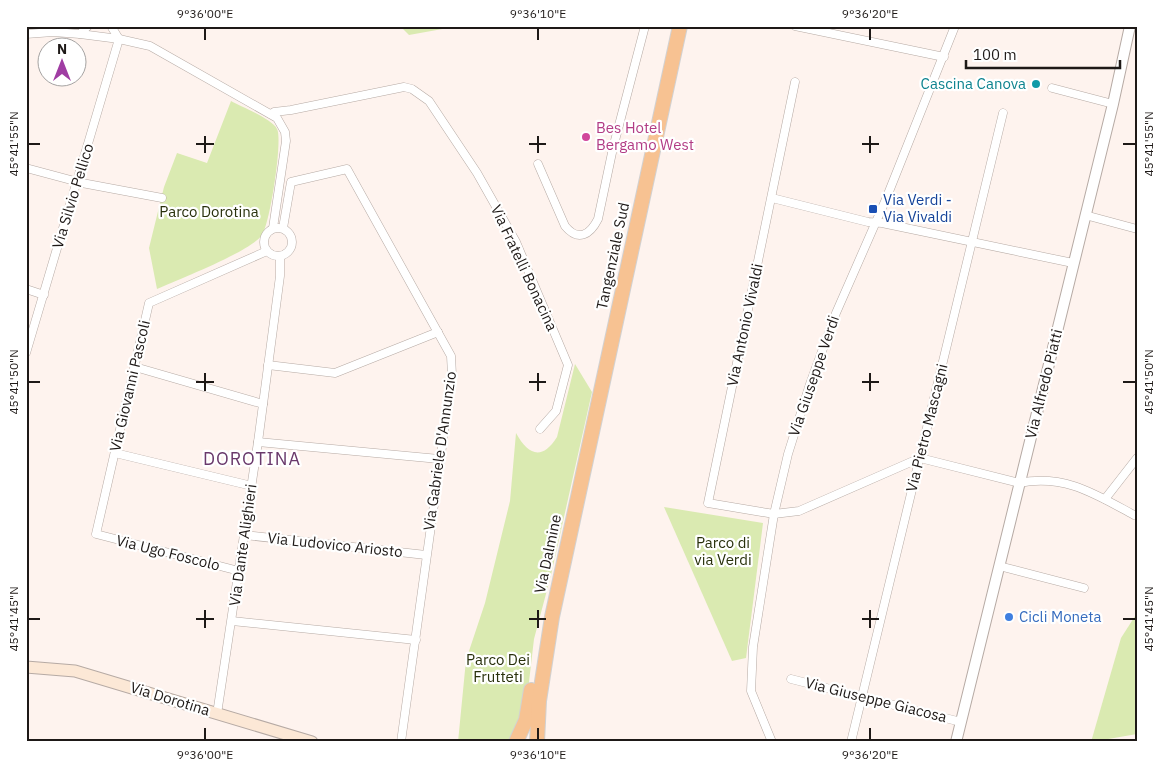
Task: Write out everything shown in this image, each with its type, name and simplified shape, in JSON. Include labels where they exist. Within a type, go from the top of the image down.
[{"type":"highway","name":"Tangenziale Sud","points":[[578,492],[680,26]]},
{"type":"highway","points":[[516,742],[526,720],[541,629],[562,540],[578,492]]},
{"type":"highway","name":"Via Dalmine","points":[[538,742],[539,701],[544,659],[578,492]]},
{"type":"main road","name":"Via Dorotina","points":[[26,667],[75,671],[312,742]]},
{"type":"street","points":[[80,34],[88,26]]},
{"type":"street","points":[[111,26],[119,39]]},
{"type":"street","points":[[538,164],[565,226],[573,234],[581,236],[586,234],[598,219],[613,148],[644,26]]},
{"type":"street","points":[[795,26],[944,57]]},
{"type":"street","name":"Via Giuseppe Verdi","points":[[772,742],[751,691],[753,648],[774,514],[788,454],[810,384],[836,313],[944,57],[955,26]]},
{"type":"street","name":"Via Alfredo Piatti","points":[[956,742],[1113,104],[1130,26]]},
{"type":"street","points":[[26,34],[55,29],[150,46],[270,114],[281,124],[285,132],[286,141],[273,228]]},
{"type":"street","name":"Via Silvio Pellico","points":[[26,353],[119,39]]},
{"type":"street","name":"Via Antonio Vivaldi","points":[[774,514],[708,503],[795,82]]},
{"type":"street","name":"Via Fratelli Bonacina","points":[[270,114],[404,87],[412,89],[429,101],[478,173],[516,242],[568,364],[556,411],[540,429]]},
{"type":"street","points":[[1052,88],[1113,104]]},
{"type":"street","name":"Via Pietro Mascagni","points":[[851,742],[1003,113]]},
{"type":"street","points":[[26,168],[162,198]]},
{"type":"street","name":"Via Gabriele D'Annunzio","points":[[283,228],[291,182],[347,169],[451,356],[453,366],[401,742]]},
{"type":"street","points":[[772,198],[875,223],[1073,264]]},
{"type":"street","points":[[1085,215],[1137,229]]},
{"type":"street","points":[[273,228],[283,228],[291,235],[292,247],[287,254],[280,257],[272,256],[264,246],[264,239],[267,232],[273,228]]},
{"type":"street","name":"Via Giovanni Pascoli","points":[[96,534],[149,303],[267,251]]},
{"type":"street","name":"Via Dante Alighieri","points":[[218,714],[258,442],[280,276],[280,257]]},
{"type":"street","points":[[26,289],[44,295]]},
{"type":"street","points":[[268,365],[335,373],[438,332]]},
{"type":"street","points":[[135,367],[263,404]]},
{"type":"street","points":[[258,442],[440,459]]},
{"type":"street","points":[[115,453],[252,486]]},
{"type":"street","points":[[774,514],[799,511],[920,458],[1019,483],[1031,481],[1069,483],[1105,499],[1134,515]]},
{"type":"street","points":[[1105,499],[1137,458]]},
{"type":"street","name":"Via Ugo Foscolo","points":[[96,534],[239,571]]},
{"type":"street","name":"Via Ludovico Ariosto","points":[[244,536],[426,555]]},
{"type":"street","points":[[999,566],[1084,588]]},
{"type":"street","points":[[232,621],[416,640]]},
{"type":"street","name":"Via Giuseppe Giacosa","points":[[791,679],[961,722]]},
{"type":"green space","points":[[400,26],[459,26],[409,35]]},
{"type":"green space","name":"Parco Dorotina","points":[[231,101],[263,117],[277,129],[277,164],[269,215],[265,228],[262,235],[255,242],[244,249],[213,265],[157,289],[149,248],[164,187],[177,153],[207,163]]},
{"type":"green space","name":"Parco Dei Frutteti","points":[[575,364],[592,392],[551,575],[534,639],[527,699],[516,729],[507,742],[458,742],[466,660],[485,603],[510,501],[516,433],[525,446],[535,452],[546,450],[551,445],[557,437]]},
{"type":"green space","name":"Parco di via Verdi","points":[[664,507],[763,523],[746,658],[732,661]]},
{"type":"green space","points":[[1137,613],[1137,734],[1091,742],[1121,638]]},
{"type":"place","name":"Cascina Canova","points":[[1036,84]]},
{"type":"place","name":"Bes Hotel Bergamo West","points":[[586,137]]},
{"type":"place","name":"Via Verdi - Via Vivaldi","points":[[873,209]]},
{"type":"place","name":"Cicli Moneta","points":[[1009,617]]},
{"type":"district","name":"DOROTINA","points":[[252,459]]}]
